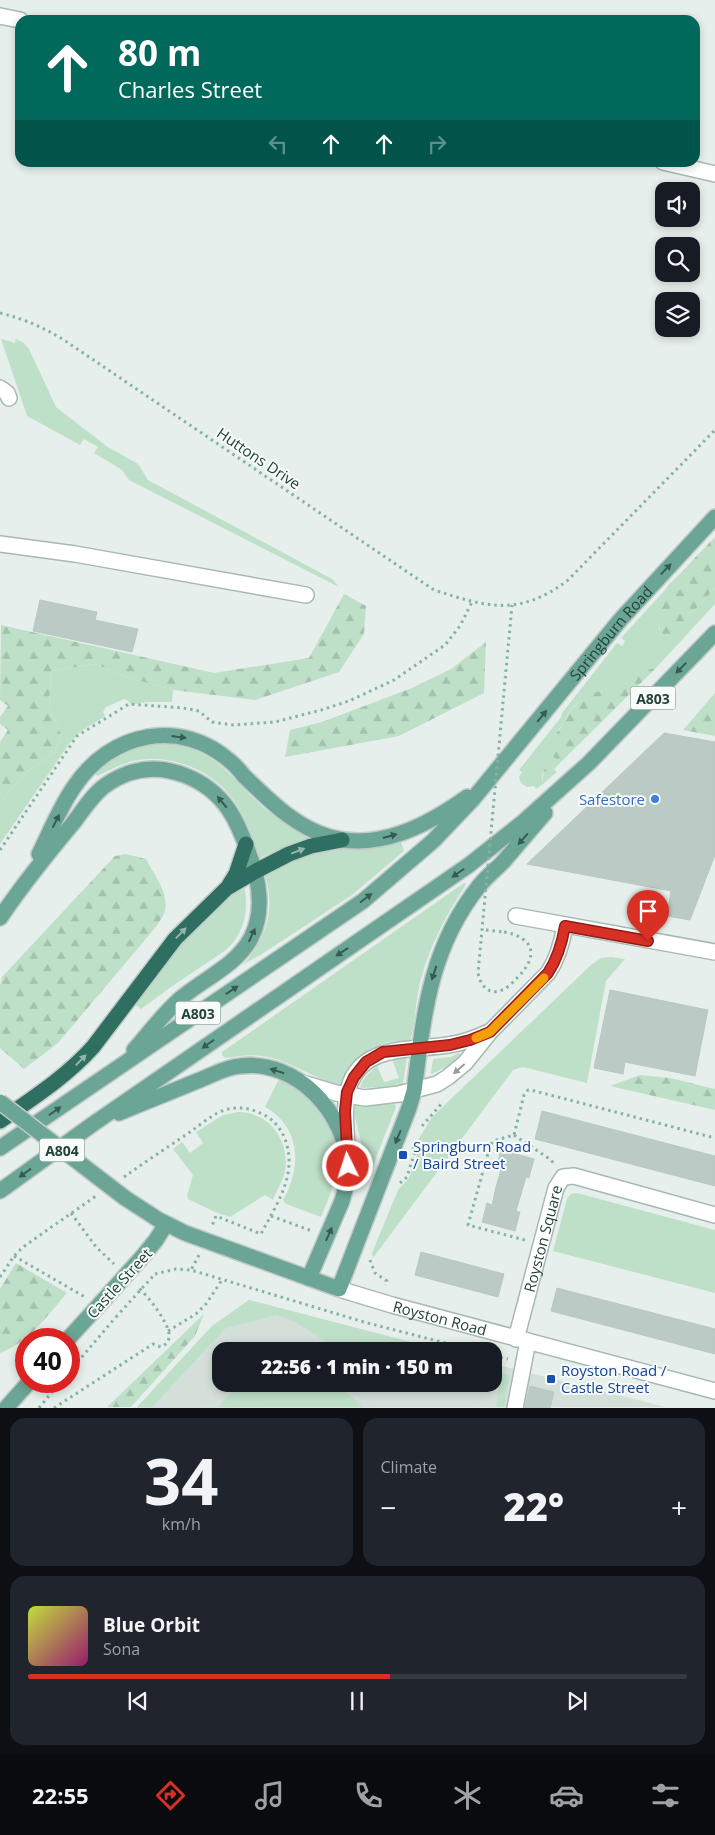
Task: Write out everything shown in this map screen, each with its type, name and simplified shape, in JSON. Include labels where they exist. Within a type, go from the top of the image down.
[{"type":"highway","points":[[227,888],[289,854],[311,846],[342,840]]},
{"type":"highway","points":[[0,1121],[58,1082],[79,1063],[175,939],[227,888],[236,874],[246,844]]},
{"type":"main road","name":"Springburn Road","points":[[512,754],[621,619],[715,517]]},
{"type":"main road","name":"A803","points":[[0,1190],[469,865],[522,823],[589,762],[715,633]]},
{"type":"main road","name":"A803","points":[[0,918],[26,880],[74,787],[87,770],[117,746],[136,739],[154,736],[185,737],[200,742],[231,762],[275,806],[289,816],[320,834],[342,840],[382,838],[410,831],[436,818],[488,780],[512,754]]},
{"type":"main road","name":"A803","points":[[0,1148],[380,888],[454,821],[512,754]]},
{"type":"main road","points":[[93,1124],[220,1071],[240,1066],[260,1066],[279,1070],[303,1083],[314,1092],[331,1113],[342,1138],[348,1166],[346,1188],[342,1201],[309,1278],[339,1289],[402,1128],[414,1091],[430,984],[446,939],[463,908],[479,886],[503,862],[589,762]]},
{"type":"main road","points":[[26,880],[104,786],[130,773],[161,770],[193,778],[218,796],[229,810],[246,844],[256,871],[259,912],[257,924],[245,948],[235,958],[178,1000],[119,1067]]},
{"type":"main road","name":"A804","points":[[0,1102],[125,1198],[166,1224],[206,1241],[309,1278]]},
{"type":"main road","name":"Castle Street","points":[[78,1328],[143,1256],[166,1224]]},
{"type":"main road","points":[[6,1408],[19,1393]]},
{"type":"street","points":[[0,16],[15,19]]},
{"type":"street","points":[[685,167],[715,174]]},
{"type":"street","points":[[0,544],[75,554],[306,596]]},
{"type":"street","points":[[516,916],[715,952]]},
{"type":"street","points":[[303,1083],[347,1095],[376,1097],[414,1091],[438,1084],[457,1071],[490,1032],[548,973],[560,951],[565,926]]},
{"type":"street","points":[[348,1166],[345,1111],[347,1095],[354,1077],[366,1062],[374,1056],[393,1050],[460,1043],[490,1032]]},
{"type":"street","name":"Royston Square","points":[[516,1408],[522,1340],[540,1244],[556,1188],[564,1177],[574,1176],[715,1216]]},
{"type":"street","name":"Royston Road","points":[[339,1289],[392,1305],[715,1391]]},
{"type":"path","name":"Huttons Drive","points":[[0,313],[22,318],[64,340],[434,590],[472,602],[500,606],[512,605],[552,592],[567,581],[715,430]]},
{"type":"path","points":[[212,722],[233,725],[275,722],[321,710],[376,689],[411,670],[446,645],[460,626],[472,602]]},
{"type":"path","points":[[486,930],[514,934],[526,941],[532,952],[526,969],[503,990],[492,992],[482,986],[478,973],[512,605]]},
{"type":"path","points":[[514,1135],[524,1095],[528,1090],[531,1090],[715,1138]]},
{"type":"path","points":[[421,1128],[446,1098]]},
{"type":"path","points":[[139,1167],[222,1111],[236,1108],[250,1109],[265,1115],[277,1125],[287,1146],[289,1169],[285,1186],[261,1234],[216,1216],[191,1270]]},
{"type":"path","points":[[514,1135],[551,1160],[564,1177]]},
{"type":"path","points":[[514,1135],[491,1143],[468,1224],[540,1244]]},
{"type":"path","points":[[396,1187],[407,1177],[415,1151],[412,1146],[415,1139]]},
{"type":"path","points":[[0,1277],[14,1256],[23,1247],[84,1204]]},
{"type":"path","points":[[71,1213],[96,1246]]},
{"type":"path","points":[[14,1256],[66,1286]]},
{"type":"path","points":[[80,1359],[155,1274],[176,1269],[191,1270],[369,1324],[440,1342]]},
{"type":"path","points":[[168,1331],[196,1314],[206,1304],[222,1280]]},
{"type":"path","points":[[54,1408],[152,1344],[161,1347],[166,1345],[169,1340],[168,1331],[149,1297]]},
{"type":"path","points":[[39,1408],[51,1393]]},
{"type":"shaded area","points":[[249,1300],[410,1342],[212,1342],[212,1392],[502,1392],[502,1366],[666,1407],[137,1408],[212,1326]]},
{"type":"green space","points":[[1,339],[15,343],[16,339],[24,343],[29,349],[56,407],[108,447],[138,464],[148,480],[332,579],[339,587],[129,480],[122,470],[94,453],[98,447],[84,439],[80,445],[27,416]]},
{"type":"green space","points":[[715,537],[715,588],[690,613],[683,623],[678,625],[673,636],[668,638],[663,634],[658,622],[659,608],[663,595],[670,583]]},
{"type":"green space","points":[[715,588],[715,604],[655,669],[639,672],[632,676],[627,683],[597,692],[582,700],[570,711],[555,734],[556,759],[542,774],[543,784],[536,789],[534,786],[527,787],[521,783],[519,777],[522,772],[519,770],[617,643],[622,646],[625,641],[621,638],[666,589],[660,609],[659,630],[685,621],[690,613]]},
{"type":"green space","points":[[344,594],[366,606],[364,634],[339,672],[255,700],[173,690],[129,678],[96,664],[51,671],[49,708],[61,734],[55,752],[24,774],[0,803],[0,742],[8,730],[0,724],[0,717],[8,706],[0,700],[1,625],[214,673],[309,658]]},
{"type":"green space","points":[[486,642],[484,693],[399,736],[285,757],[290,730],[322,722],[412,688],[451,669]]},
{"type":"green space","points":[[96,664],[129,678],[173,690],[172,702],[146,702],[131,705],[129,701],[124,699],[106,707],[103,712],[105,716],[81,731],[69,744],[0,844],[0,803],[24,774],[55,752],[61,734],[49,708],[51,671]]},
{"type":"green space","points":[[643,669],[655,669],[554,769],[557,772],[543,784],[545,768],[556,759],[550,754],[548,742],[560,729],[571,710],[587,695],[627,683],[630,677]]},
{"type":"green space","points":[[715,693],[715,736],[683,730]]},
{"type":"green space","points":[[163,742],[182,745],[197,750],[209,757],[230,774],[268,811],[285,824],[309,837],[260,858],[244,818],[228,793],[205,774],[178,762],[148,759],[134,761],[115,767],[98,776],[95,774],[101,766],[117,755],[135,748]]},
{"type":"green space","points":[[401,842],[404,851],[352,895],[244,964],[259,942],[267,922],[269,899],[265,874],[291,861],[329,849]]},
{"type":"green space","points":[[126,854],[146,859],[163,890],[166,904],[165,911],[155,928],[58,1043],[24,1069],[0,1048],[0,986],[2,977],[115,856]]},
{"type":"green space","points":[[464,883],[466,884],[444,921],[428,957],[420,983],[410,1040],[388,1042],[372,1048],[352,1066],[341,1086],[271,1058],[252,1055],[225,1058],[222,1055],[222,1052]]},
{"type":"green space","points":[[244,885],[246,912],[244,920],[238,936],[226,950],[141,1009],[133,1003],[164,961],[219,902]]},
{"type":"green space","points":[[601,958],[625,959],[606,981],[587,1083],[523,1067],[513,1070],[373,1258],[372,1253],[398,1190],[409,1178],[418,1151],[415,1145],[432,1117],[591,965]]},
{"type":"green space","points":[[458,1053],[461,1054],[449,1065],[431,1073],[433,1059],[451,1057]]},
{"type":"green space","points":[[407,1056],[403,1084],[400,1086],[360,1088],[364,1079],[377,1066],[384,1082],[399,1078],[392,1059]]},
{"type":"green space","points":[[640,1075],[670,1078],[715,1089],[715,1110],[610,1086]]},
{"type":"green space","points":[[279,1079],[297,1086],[306,1093],[321,1112],[332,1134],[335,1146],[336,1169],[334,1181],[321,1217],[286,1204],[283,1200],[293,1175],[295,1149],[286,1125],[277,1115],[265,1107]]},
{"type":"green space","points":[[394,1103],[396,1107],[366,1183],[362,1179],[363,1150],[355,1117],[355,1104]]},
{"type":"green space","points":[[238,1112],[249,1113],[268,1122],[280,1139],[286,1160],[285,1171],[273,1200],[265,1195],[230,1217],[188,1199],[187,1196],[193,1175],[173,1149],[182,1142],[190,1153],[203,1143],[196,1132],[223,1115]]},
{"type":"green space","points":[[577,1193],[715,1230],[715,1293],[553,1251],[567,1199],[571,1194]]},
{"type":"green space","points":[[16,1263],[67,1293],[36,1328],[15,1328],[15,1345],[0,1353],[0,1289]]},
{"type":"green space","points":[[249,1300],[410,1342],[326,1342],[294,1321],[276,1315],[226,1328],[152,1407],[137,1407],[212,1326]]},
{"type":"green space","points":[[204,1314],[195,1336],[131,1407],[107,1407]]},
{"type":"green space","points":[[502,1373],[510,1375],[504,1407],[496,1407],[498,1392],[502,1392]]},
{"type":"green space","points":[[232,1392],[345,1392],[363,1407],[218,1407]]},
{"type":"building","points":[[40,600],[97,612],[95,620],[138,629],[132,652],[33,631]]},
{"type":"building","name":"Safestore","points":[[664,733],[715,742],[715,855],[690,920],[667,916],[671,891],[527,864]]},
{"type":"building","points":[[610,990],[708,1010],[695,1076],[625,1062],[623,1074],[594,1068]]},
{"type":"building","points":[[542,1111],[715,1156],[715,1186],[535,1139]]},
{"type":"building","points":[[501,1150],[534,1159],[529,1178],[526,1177],[516,1211],[520,1212],[515,1231],[482,1222],[487,1203],[492,1205],[501,1170],[496,1169]]},
{"type":"building","points":[[421,1252],[504,1274],[498,1297],[415,1275]]},
{"type":"building","points":[[557,1288],[715,1329],[715,1354],[551,1311]]},
{"type":"building","points":[[530,1386],[554,1392],[550,1408],[525,1408]]},
{"type":"slow traffic","points":[[476,1038],[490,1032],[544,978]]},
{"type":"place","name":"Safestore","points":[[655,799]]},
{"type":"place","name":"Springburn Road / Baird Street","points":[[403,1155]]},
{"type":"place","name":"Royston Road / Castle Street","points":[[551,1379]]},
{"type":"route","points":[[348,1166],[345,1111],[347,1092],[359,1069],[366,1062],[383,1052],[450,1045],[490,1032],[548,973],[560,951],[565,926],[648,941]]}]
